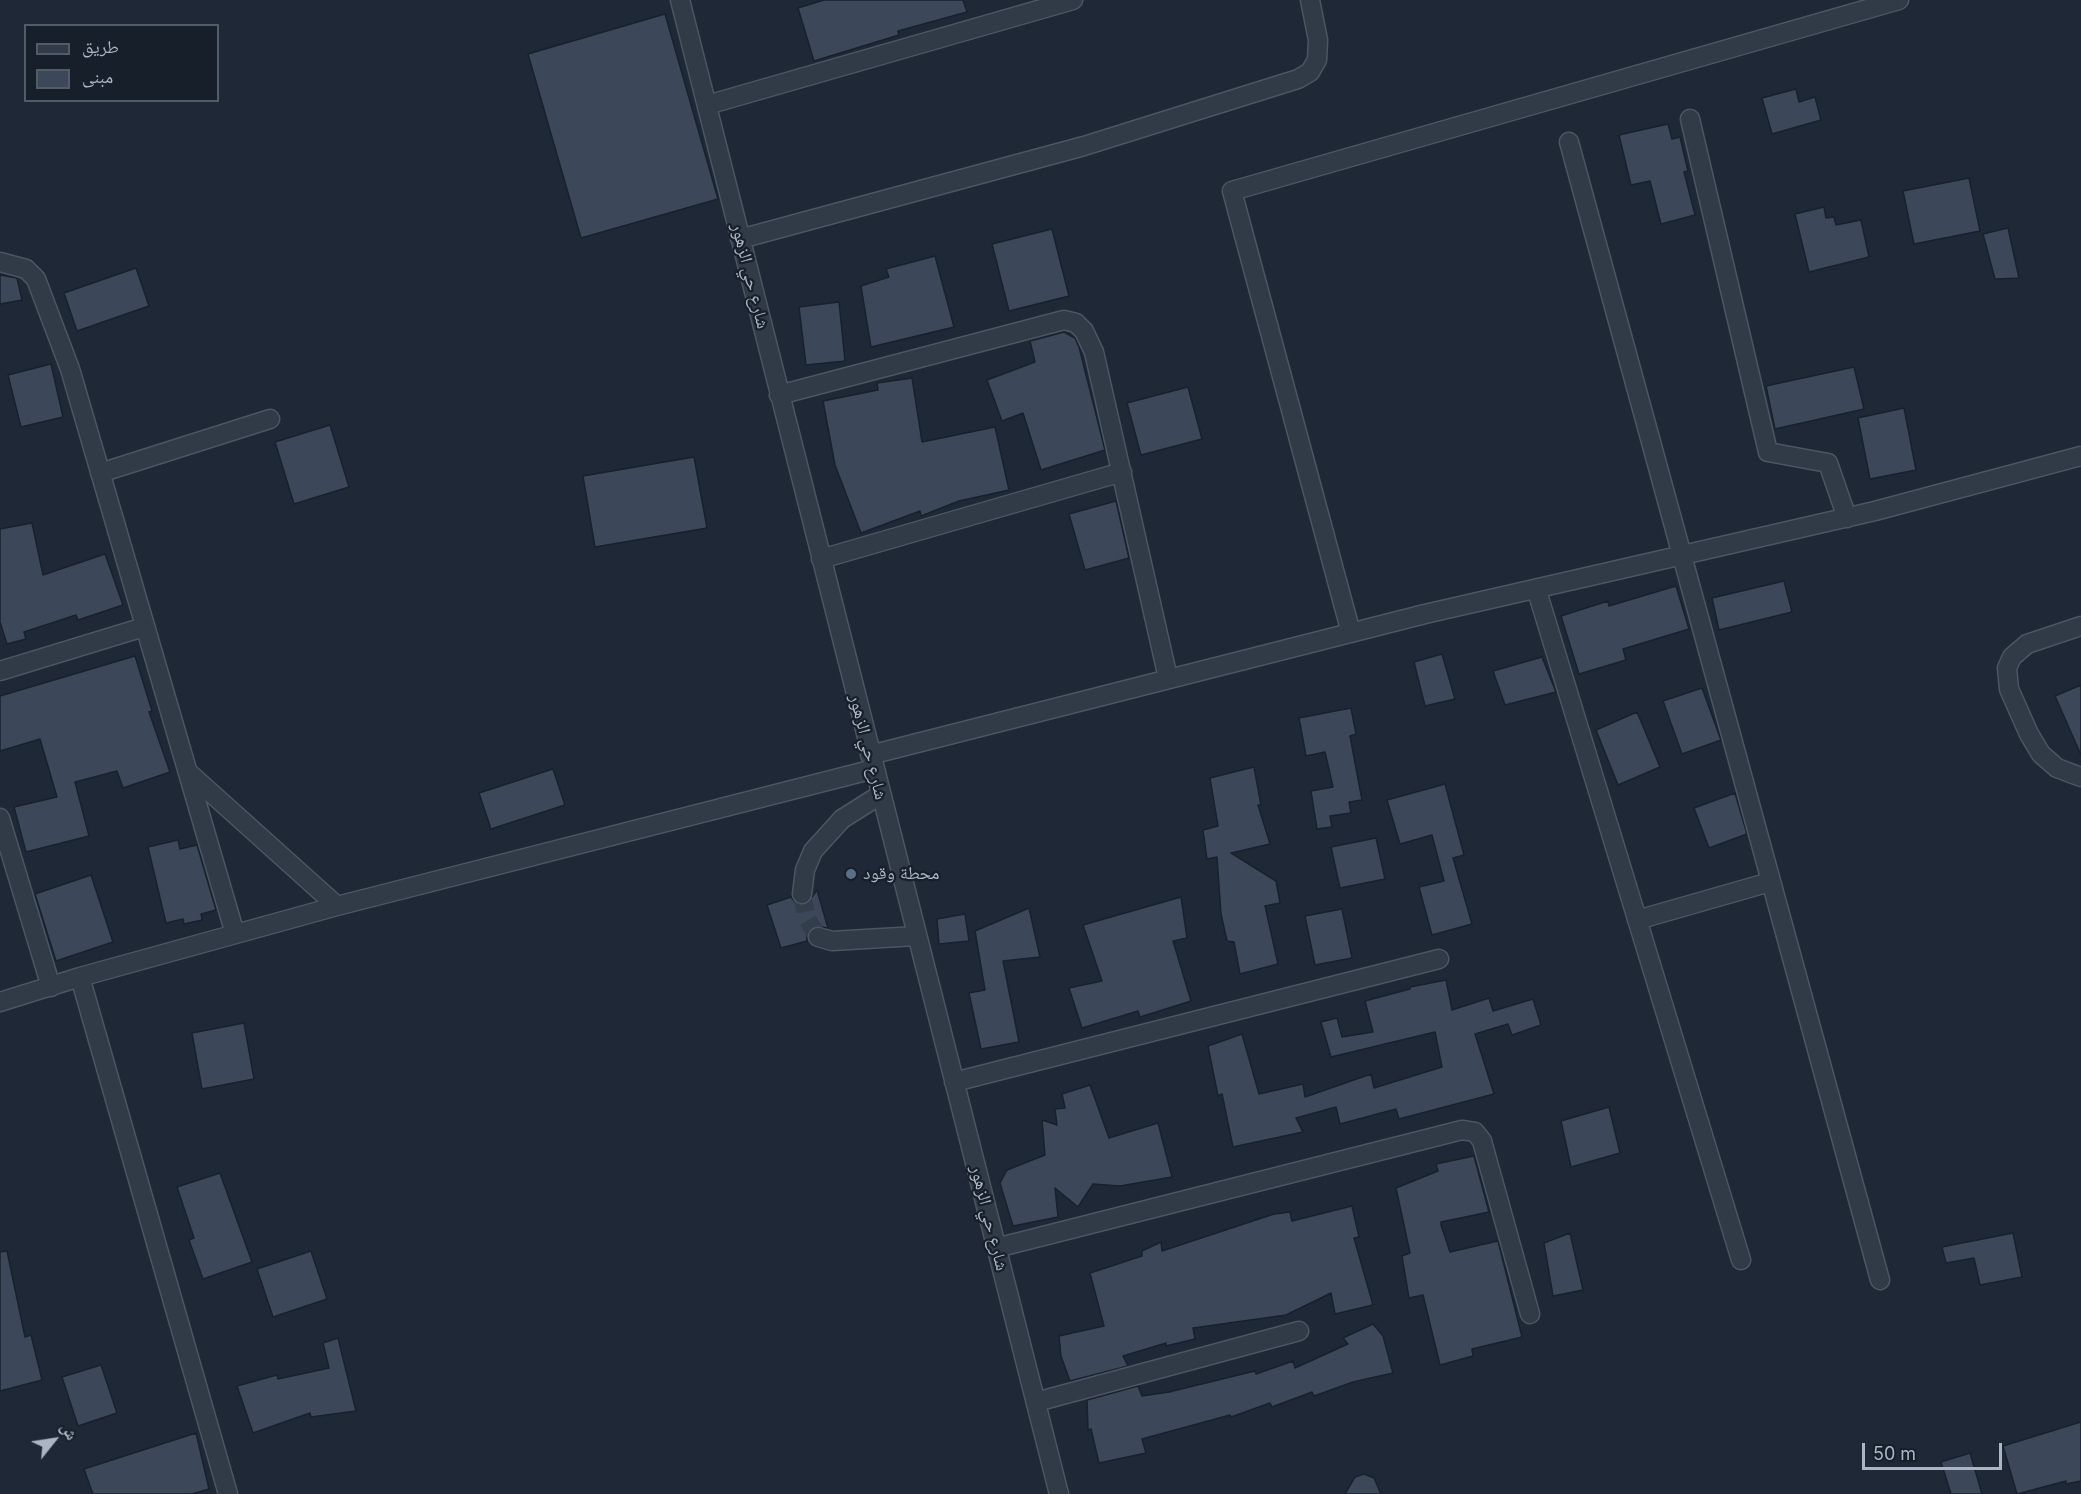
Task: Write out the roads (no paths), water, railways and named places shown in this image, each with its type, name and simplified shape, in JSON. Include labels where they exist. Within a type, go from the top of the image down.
[{"type":"street","name":"شارع حي الزهور","points":[[680,0],[1059,1494]]},
{"type":"street","points":[[707,105],[1073,0]]},
{"type":"street","points":[[740,240],[1084,146],[1298,79],[1310,72],[1317,60],[1318,40],[1310,0]]},
{"type":"street","points":[[1351,633],[1232,191],[1899,0]]},
{"type":"street","points":[[1690,119],[1768,452],[1828,463],[1847,518]]},
{"type":"street","points":[[1569,142],[1880,1280]]},
{"type":"street","points":[[0,262],[13,263],[26,269],[44,296],[70,369],[235,934]]},
{"type":"street","points":[[780,395],[1064,320],[1076,323],[1084,331],[1094,352],[1168,678]]},
{"type":"street","points":[[100,473],[270,419]]},
{"type":"street","points":[[0,1002],[235,934],[872,762],[1168,678],[1351,633],[1847,518],[2081,456]]},
{"type":"street","points":[[821,559],[1122,472]]},
{"type":"street","points":[[1537,591],[1741,1260]]},
{"type":"street","points":[[2081,626],[2027,644],[2012,657],[2007,668],[2009,689],[2029,734],[2041,754],[2058,768],[2081,777]]},
{"type":"street","points":[[0,671],[144,627]]},
{"type":"street","points":[[189,773],[337,906]]},
{"type":"street","points":[[802,894],[805,870],[813,851],[842,819],[880,795]]},
{"type":"street","points":[[0,818],[51,987]]},
{"type":"street","points":[[1637,920],[1770,882]]},
{"type":"street","points":[[818,937],[832,941],[916,936]]},
{"type":"street","points":[[954,1082],[1438,959]]},
{"type":"street","points":[[80,977],[228,1494]]},
{"type":"street","points":[[996,1248],[1462,1130],[1475,1132],[1482,1141],[1530,1314]]},
{"type":"street","points":[[1036,1402],[1299,1331]]},
{"type":"tunnel","points":[[802,894],[807,919],[818,937]]},
{"type":"place","name":"محطة وقود","points":[[851,874]]}]
